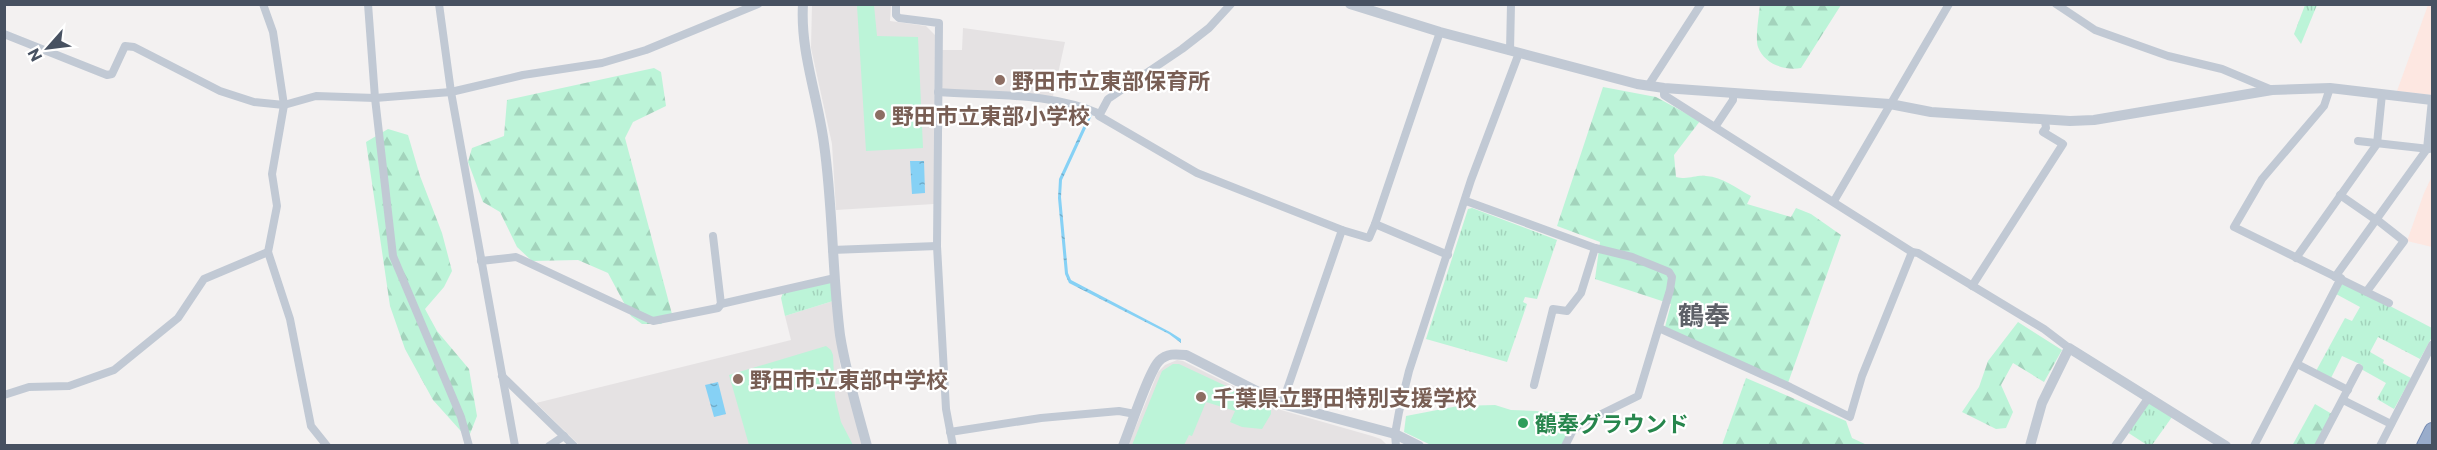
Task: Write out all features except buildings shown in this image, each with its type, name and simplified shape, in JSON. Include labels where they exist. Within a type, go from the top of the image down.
[{"type":"highway","points":[[2424,446],[2433,430]]},
{"type":"street","points":[[263,4],[273,32],[284,105],[272,174],[277,206],[268,252],[290,319],[311,426],[327,446]]},
{"type":"street","points":[[368,4],[375,99],[393,256],[461,417],[469,446]]},
{"type":"street","points":[[439,4],[451,92],[515,446]]},
{"type":"street","points":[[4,34],[107,75],[112,74],[125,46],[134,47],[220,91],[254,102],[284,105],[316,96],[375,99],[451,92],[523,75],[602,63],[655,46],[758,4]]},
{"type":"street","points":[[798,4],[803,5],[802,26],[807,59],[824,142],[840,333],[848,378],[867,446]]},
{"type":"street","points":[[896,4],[896,15],[899,18],[939,23],[937,246],[943,363],[953,446]]},
{"type":"street","points":[[1100,114],[1108,99],[1182,49],[1209,28],[1231,4]]},
{"type":"street","points":[[1350,4],[1440,32],[1648,86],[1890,104],[1931,112],[2044,121],[2094,120],[2272,90],[2330,88],[2432,100],[2430,149],[2376,220],[2338,278],[2254,446]]},
{"type":"street","points":[[1395,440],[1409,371],[1514,52],[1511,4]]},
{"type":"street","points":[[1648,86],[1701,4]]},
{"type":"street","points":[[1834,201],[1949,4]]},
{"type":"street","points":[[2056,4],[2095,30],[2168,56],[2222,69],[2272,90]]},
{"type":"street","points":[[938,92],[1052,98],[1100,114],[1099,116],[1197,173],[1342,230],[1370,238],[1440,32]]},
{"type":"street","points":[[1664,88],[1664,95],[1912,252],[1918,253],[2044,329],[2069,348],[2226,446]]},
{"type":"street","points":[[2330,88],[2324,106],[2262,179],[2235,227],[2389,303]]},
{"type":"street","points":[[1715,127],[1733,100],[1733,93]]},
{"type":"street","points":[[2296,258],[2377,144],[2382,94]]},
{"type":"street","points":[[1972,286],[2063,144],[2043,132],[2046,128],[2044,121]]},
{"type":"street","points":[[2358,141],[2430,149]]},
{"type":"street","points":[[2340,195],[2404,241],[2367,291]]},
{"type":"street","points":[[1466,201],[1595,248],[1632,256],[1669,272],[1672,277],[1638,396],[1579,425],[1572,432],[1565,446]]},
{"type":"street","points":[[1375,224],[1448,255]]},
{"type":"street","points":[[1282,404],[1342,230]]},
{"type":"street","points":[[713,236],[721,304]]},
{"type":"street","points":[[832,250],[937,246]]},
{"type":"street","points":[[1534,385],[1553,309],[1567,311],[1581,293],[1595,248]]},
{"type":"street","points":[[4,395],[29,387],[69,386],[114,370],[178,318],[204,279],[268,252]]},
{"type":"street","points":[[1659,328],[1790,387],[1850,417],[1862,376],[1912,252]]},
{"type":"street","points":[[481,261],[516,257],[653,321],[718,308],[721,304],[835,278]]},
{"type":"street","points":[[2380,446],[2433,345]]},
{"type":"street","points":[[2030,446],[2042,403],[2069,348]]},
{"type":"street","points":[[1123,446],[1156,366],[1168,355],[1176,354],[1186,355],[1282,404],[1419,446]]},
{"type":"street","points":[[2297,364],[2348,390]]},
{"type":"street","points":[[2318,446],[2359,368]]},
{"type":"street","points":[[501,375],[574,446]]},
{"type":"street","points":[[2115,446],[2149,397]]},
{"type":"street","points":[[2343,400],[2391,424]]},
{"type":"street","points":[[950,432],[1052,417],[1119,411],[1135,414]]},
{"type":"street","points":[[549,446],[564,436]]},
{"type":"shaded area","name":"野田市立東部小学校","points":[[891,4],[890,21],[926,26],[935,35],[934,204],[836,210],[832,144],[811,48],[812,5]]},
{"type":"shaded area","points":[[2428,5],[2432,5],[2432,95],[2397,91]]},
{"type":"shaded area","points":[[963,28],[1065,42],[1053,96],[944,91],[942,87],[942,50],[962,50]]},
{"type":"shaded area","points":[[2432,176],[2432,247],[2407,241]]},
{"type":"shaded area","name":"野田市立東部中学校","points":[[833,301],[840,365],[863,445],[579,445],[536,403],[791,340],[785,316]]},
{"type":"shaded area","name":"千葉県立野田特別支援学校","points":[[1177,360],[1281,410],[1372,436],[1381,439],[1387,445],[1128,446],[1158,372],[1165,365]]},
{"type":"green space","points":[[1760,4],[1841,5],[1801,68],[1795,69],[1776,65],[1761,53],[1757,38]]},
{"type":"green space","points":[[874,5],[877,36],[918,37],[923,148],[866,151],[857,6]]},
{"type":"green space","points":[[2305,5],[2317,5],[2301,44],[2294,34]]},
{"type":"green space","points":[[654,68],[661,72],[666,106],[633,122],[625,138],[672,314],[661,324],[642,324],[631,316],[608,273],[578,260],[532,261],[517,247],[500,212],[483,202],[468,162],[472,148],[504,136],[507,100]]},
{"type":"green space","points":[[1603,87],[1656,97],[1700,121],[1674,155],[1676,177],[1718,178],[1751,196],[1747,204],[1791,217],[1796,208],[1811,214],[1841,235],[1788,383],[1665,327],[1671,304],[1595,279],[1600,242],[1557,226]]},
{"type":"green space","points":[[388,129],[408,135],[420,176],[442,233],[452,271],[444,287],[425,309],[437,331],[469,369],[477,416],[468,439],[433,400],[405,349],[390,306],[366,142]]},
{"type":"green space","points":[[1472,208],[1557,240],[1537,299],[1525,297],[1523,302],[1527,304],[1507,362],[1426,339],[1468,209]]},
{"type":"green space","points":[[831,282],[833,301],[785,316],[781,298],[784,291]]},
{"type":"green space","points":[[2346,283],[2432,328],[2432,337],[2420,359],[2378,337],[2370,352],[2384,360],[2383,363],[2411,378],[2394,409],[2377,399],[2386,383],[2361,369],[2362,365],[2342,356],[2331,378],[2316,371],[2345,318],[2352,321],[2360,307],[2336,294],[2340,285]]},
{"type":"green space","points":[[2018,322],[2062,350],[2044,382],[2013,363],[2001,385],[2013,412],[2006,428],[1996,429],[1962,412],[1979,387],[1988,361]]},
{"type":"green space","points":[[826,346],[833,355],[835,397],[841,422],[853,445],[749,445],[729,375]]},
{"type":"green space","points":[[1173,364],[1179,364],[1271,407],[1271,414],[1262,429],[1242,427],[1230,422],[1235,411],[1206,402],[1192,436],[1189,435],[1184,445],[1132,445],[1162,371]]},
{"type":"green space","points":[[1746,378],[1846,421],[1852,438],[1867,445],[1722,445]]},
{"type":"green space","points":[[2149,403],[2172,417],[2152,445],[2147,445],[2127,432]]},
{"type":"green space","points":[[2315,404],[2332,414],[2315,445],[2292,446]]},
{"type":"green space","points":[[1495,405],[1511,410],[1561,412],[1571,430],[1562,445],[1433,446],[1404,432],[1406,416],[1458,406]]},
{"type":"water","points":[[1089,114],[1092,115],[1062,180],[1061,197],[1068,273],[1071,280],[1170,332],[1181,339],[1181,343],[1169,334],[1069,283],[1065,274],[1058,198],[1059,179]]},
{"type":"water","points":[[910,161],[924,161],[925,193],[912,194]]},
{"type":"water","points":[[718,382],[726,414],[714,417],[705,385]]},
{"type":"place","name":"野田市立東部保育所","points":[[1000,80]]},
{"type":"place","name":"野田市立東部小学校","points":[[880,115]]},
{"type":"place","name":"野田市立東部中学校","points":[[738,379]]},
{"type":"place","name":"千葉県立野田特別支援学校","points":[[1201,397]]},
{"type":"place","name":"鶴奉グラウンド","points":[[1523,423]]},
{"type":"district","name":"鶴奉","points":[[1704,314]]}]
